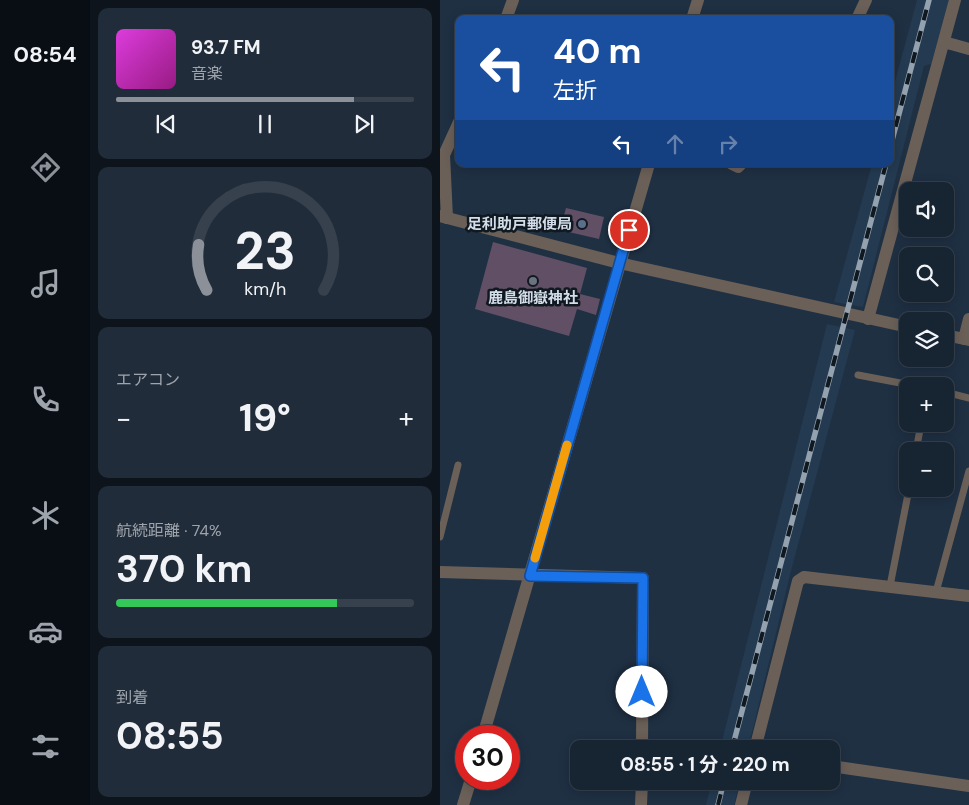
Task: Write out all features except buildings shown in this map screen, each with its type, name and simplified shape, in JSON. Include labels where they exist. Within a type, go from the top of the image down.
[{"type":"street","points":[[507,15],[513,0]]},
{"type":"street","points":[[693,15],[698,0]]},
{"type":"street","points":[[859,15],[866,0]]},
{"type":"street","points":[[868,319],[955,0]]},
{"type":"street","points":[[944,42],[969,49]]},
{"type":"street","points":[[455,131],[444,155],[443,217],[619,263],[899,325]]},
{"type":"street","points":[[486,725],[647,167]]},
{"type":"street","points":[[966,339],[969,319]]},
{"type":"street","points":[[440,572],[643,578],[642,740]]},
{"type":"street","points":[[758,740],[798,581],[804,577],[969,596]]},
{"type":"street","points":[[840,767],[969,786]]},
{"type":"street","points":[[463,805],[468,790]]},
{"type":"street","points":[[641,805],[642,790]]},
{"type":"street","points":[[742,805],[745,790]]},
{"type":"lane","points":[[858,375],[899,383]]},
{"type":"lane","points":[[954,394],[969,398]]},
{"type":"lane","points":[[440,537],[458,466]]},
{"type":"lane","points":[[936,592],[969,471]]},
{"type":"lane","points":[[890,586],[907,497]]},
{"type":"shaded area","points":[[917,0],[949,0],[931,64],[924,66],[863,307],[834,302],[871,167],[894,167],[894,85]]},
{"type":"shaded area","points":[[827,324],[855,330],[791,571],[750,740],[722,740]]},
{"type":"shaded area","points":[[710,790],[738,790],[734,805],[706,805]]},
{"type":"railway","points":[[894,133],[929,0]]},
{"type":"railway","points":[[734,740],[885,167]]},
{"type":"railway","points":[[718,805],[722,790]]},
{"type":"slow traffic","points":[[535,558],[567,445]]},
{"type":"place","name":"足利助戸郵便局","points":[[582,224]]},
{"type":"place","name":"鹿島御嶽神社","points":[[533,281]]},
{"type":"route","points":[[629,230],[530,576],[643,578],[642,692]]}]
